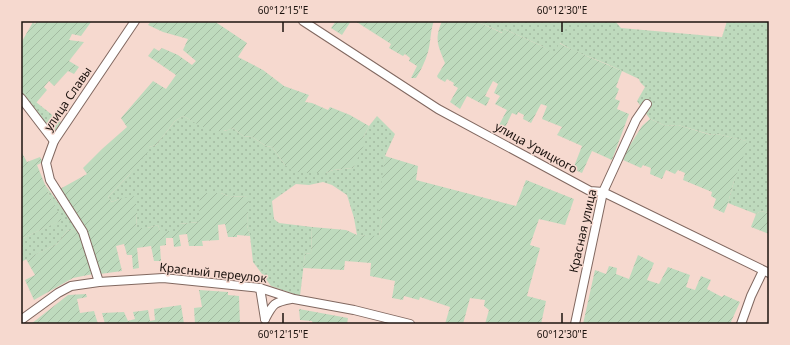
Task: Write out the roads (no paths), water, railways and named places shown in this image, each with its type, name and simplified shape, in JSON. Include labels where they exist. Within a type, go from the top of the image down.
[{"type":"street","name":"улица Славы","points":[[99,282],[83,232],[50,180],[46,163],[54,141],[136,21]]},
{"type":"street","name":"улица Урицкого","points":[[303,21],[438,108],[590,191],[603,192],[766,272]]},
{"type":"street","points":[[21,98],[54,141]]},
{"type":"street","name":"Красная улица","points":[[575,324],[603,192],[636,120],[647,104]]},
{"type":"street","points":[[741,324],[751,296],[766,272]]},
{"type":"street","name":"Красный переулок","points":[[21,320],[58,293],[71,286],[99,282],[163,278],[260,288],[294,299],[354,310],[410,324]]},
{"type":"street","points":[[260,288],[265,321]]},
{"type":"street","points":[[265,321],[271,307],[280,301],[294,299]]}]
